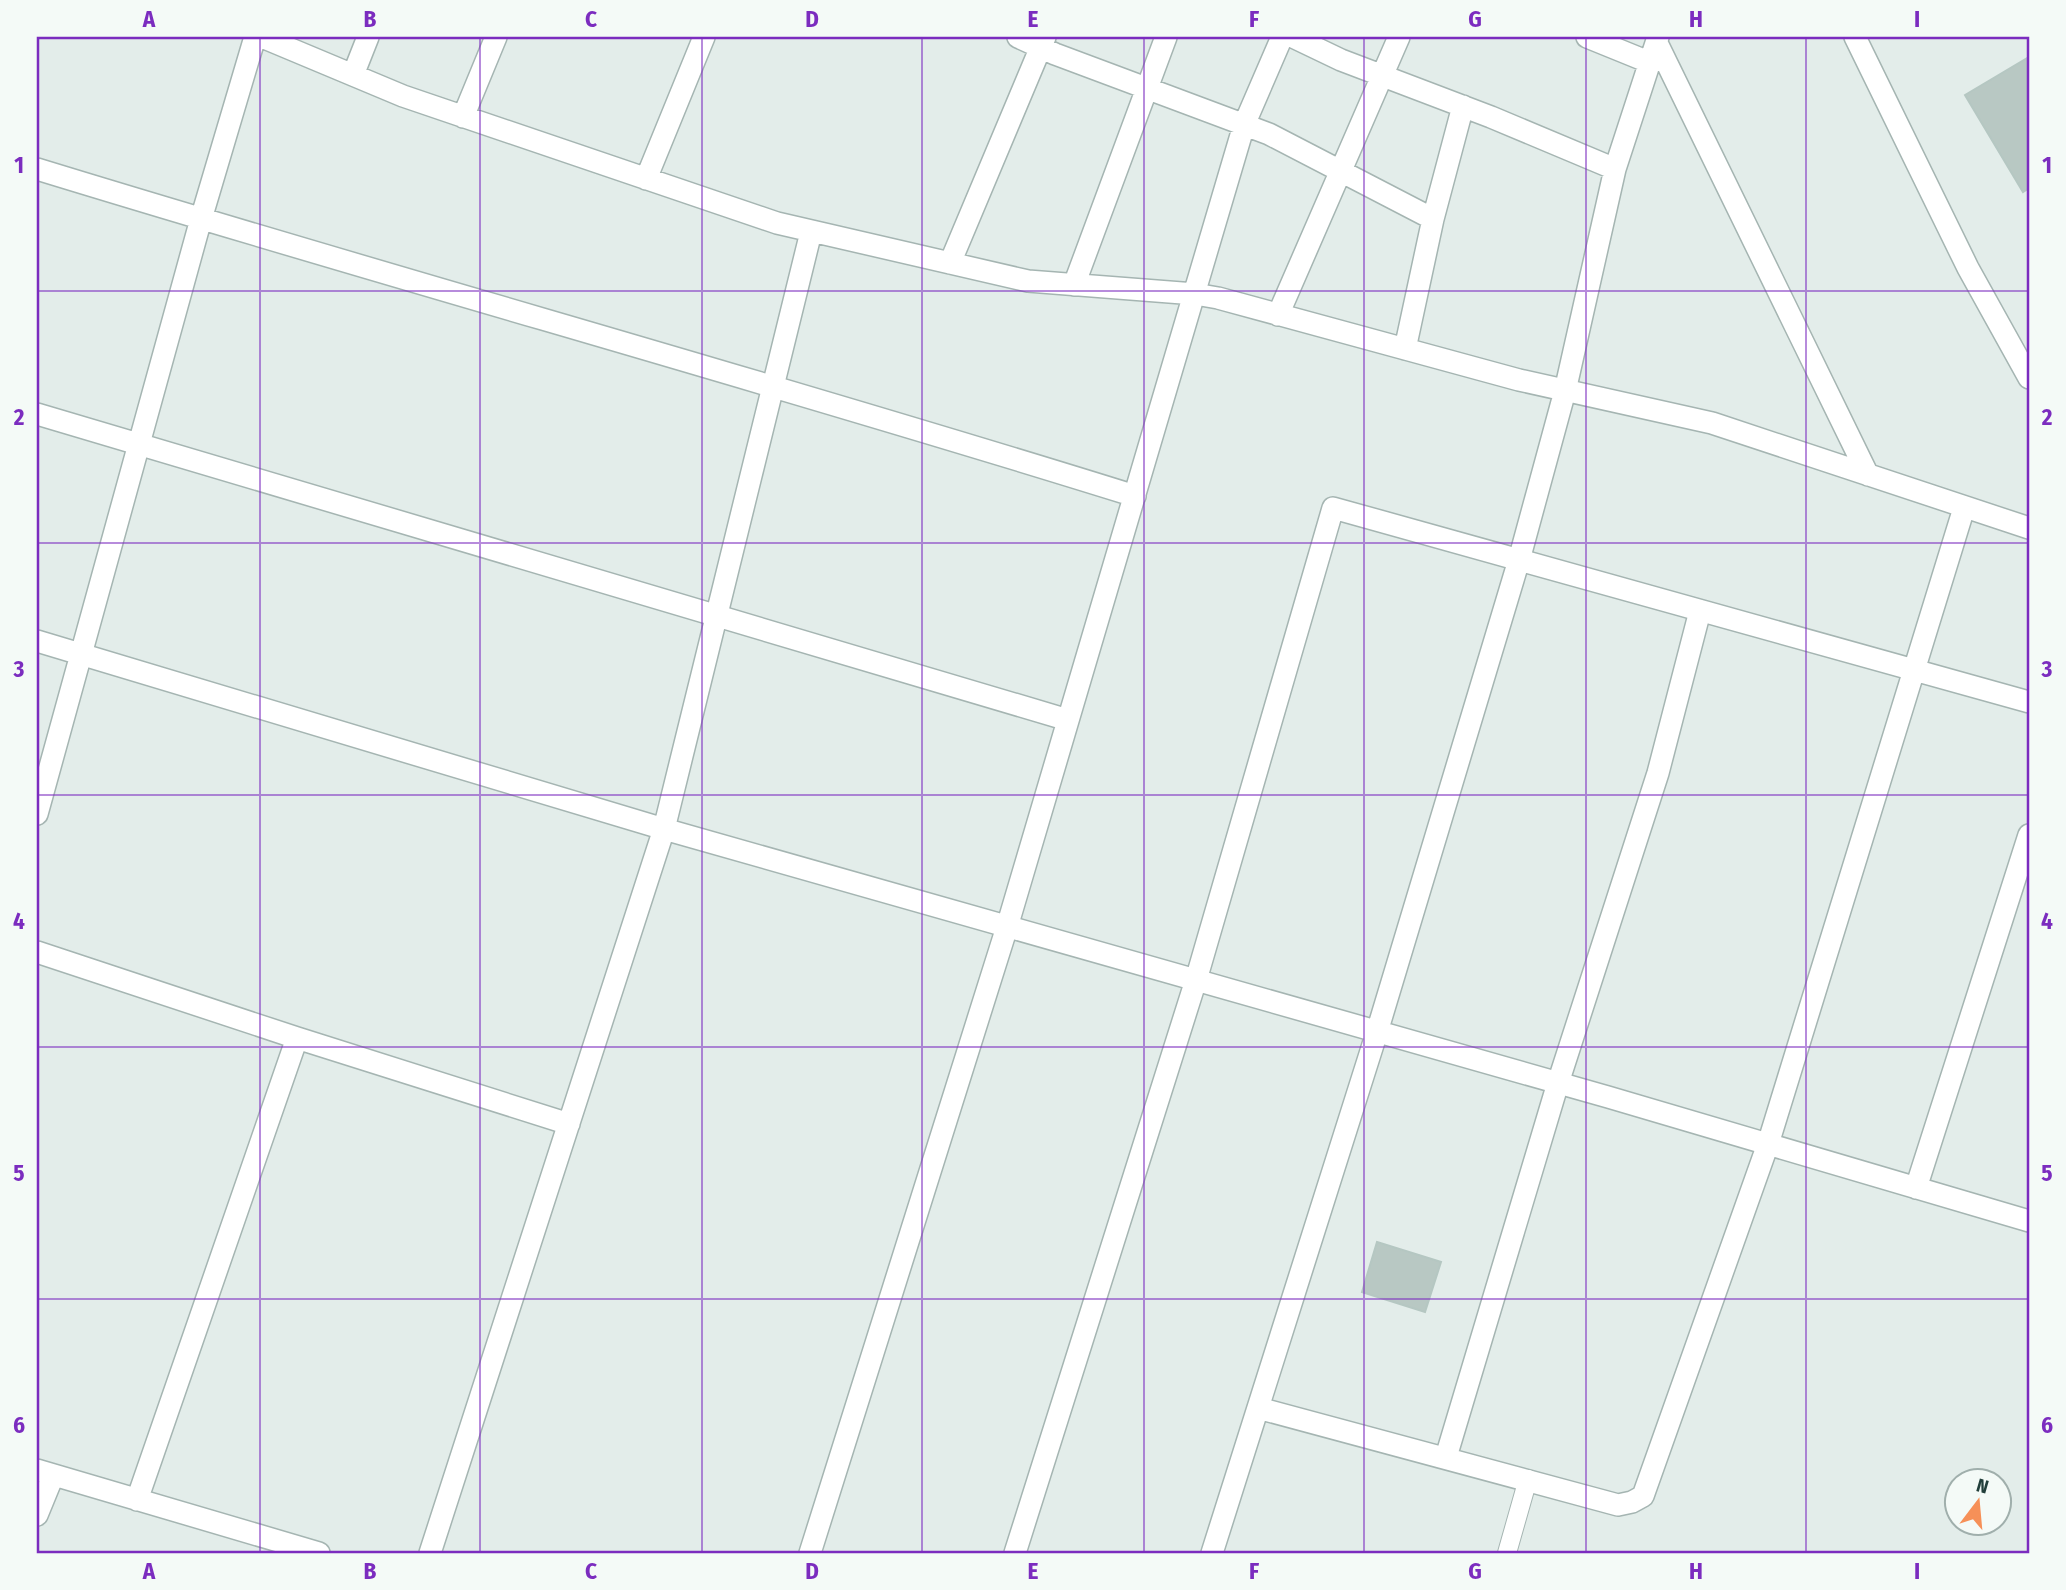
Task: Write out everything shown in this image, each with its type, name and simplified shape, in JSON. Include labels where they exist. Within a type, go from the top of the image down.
[{"type":"street","points":[[37,814],[138,443],[255,37]]},
{"type":"street","points":[[262,37],[402,96],[777,223],[1028,281],[1195,294],[1565,391],[1712,423],[2029,528]]},
{"type":"street","points":[[353,75],[368,37]]},
{"type":"street","points":[[463,117],[496,37]]},
{"type":"street","points":[[646,179],[704,37]]},
{"type":"street","points":[[1018,37],[1044,42],[1147,88],[1269,134],[1433,219]]},
{"type":"street","points":[[1074,285],[1166,37]]},
{"type":"street","points":[[810,1553],[1007,927],[1244,125],[1282,37]]},
{"type":"street","points":[[1293,37],[1341,60],[1463,106],[1615,169]]},
{"type":"street","points":[[1278,315],[1399,37]]},
{"type":"street","points":[[1587,37],[1655,47]]},
{"type":"street","points":[[1855,37],[1968,268],[2029,378]]},
{"type":"street","points":[[950,263],[1044,42]]},
{"type":"street","points":[[1212,1553],[1377,1032],[1520,561],[1565,391],[1615,169],[1655,47]]},
{"type":"street","points":[[1655,47],[1868,475]]},
{"type":"street","points":[[1405,349],[1433,219],[1463,106]]},
{"type":"street","points":[[37,169],[1135,496]]},
{"type":"street","points":[[430,1553],[664,829],[775,387],[811,232]]},
{"type":"street","points":[[37,414],[1068,720]]},
{"type":"street","points":[[1015,1553],[1196,980],[1333,508],[2029,702]]},
{"type":"street","points":[[1258,1408],[1618,1504],[1632,1502],[1643,1496],[1768,1144],[1964,508]]},
{"type":"street","points":[[1446,1457],[1558,1083],[1658,773],[1700,611]]},
{"type":"street","points":[[37,641],[664,829],[1558,1083],[2029,1221]]},
{"type":"street","points":[[1916,1188],[2029,835]]},
{"type":"street","points":[[37,951],[297,1038],[569,1124]]},
{"type":"street","points":[[137,1500],[297,1038]]},
{"type":"street","points":[[37,1515],[45,1473],[319,1553]]},
{"type":"lane","points":[[1507,1553],[1528,1479]]},
{"type":"building","points":[[2029,57],[2029,188],[2023,192],[1965,95]]},
{"type":"building","points":[[1377,1242],[1441,1262],[1425,1312],[1362,1292]]}]
